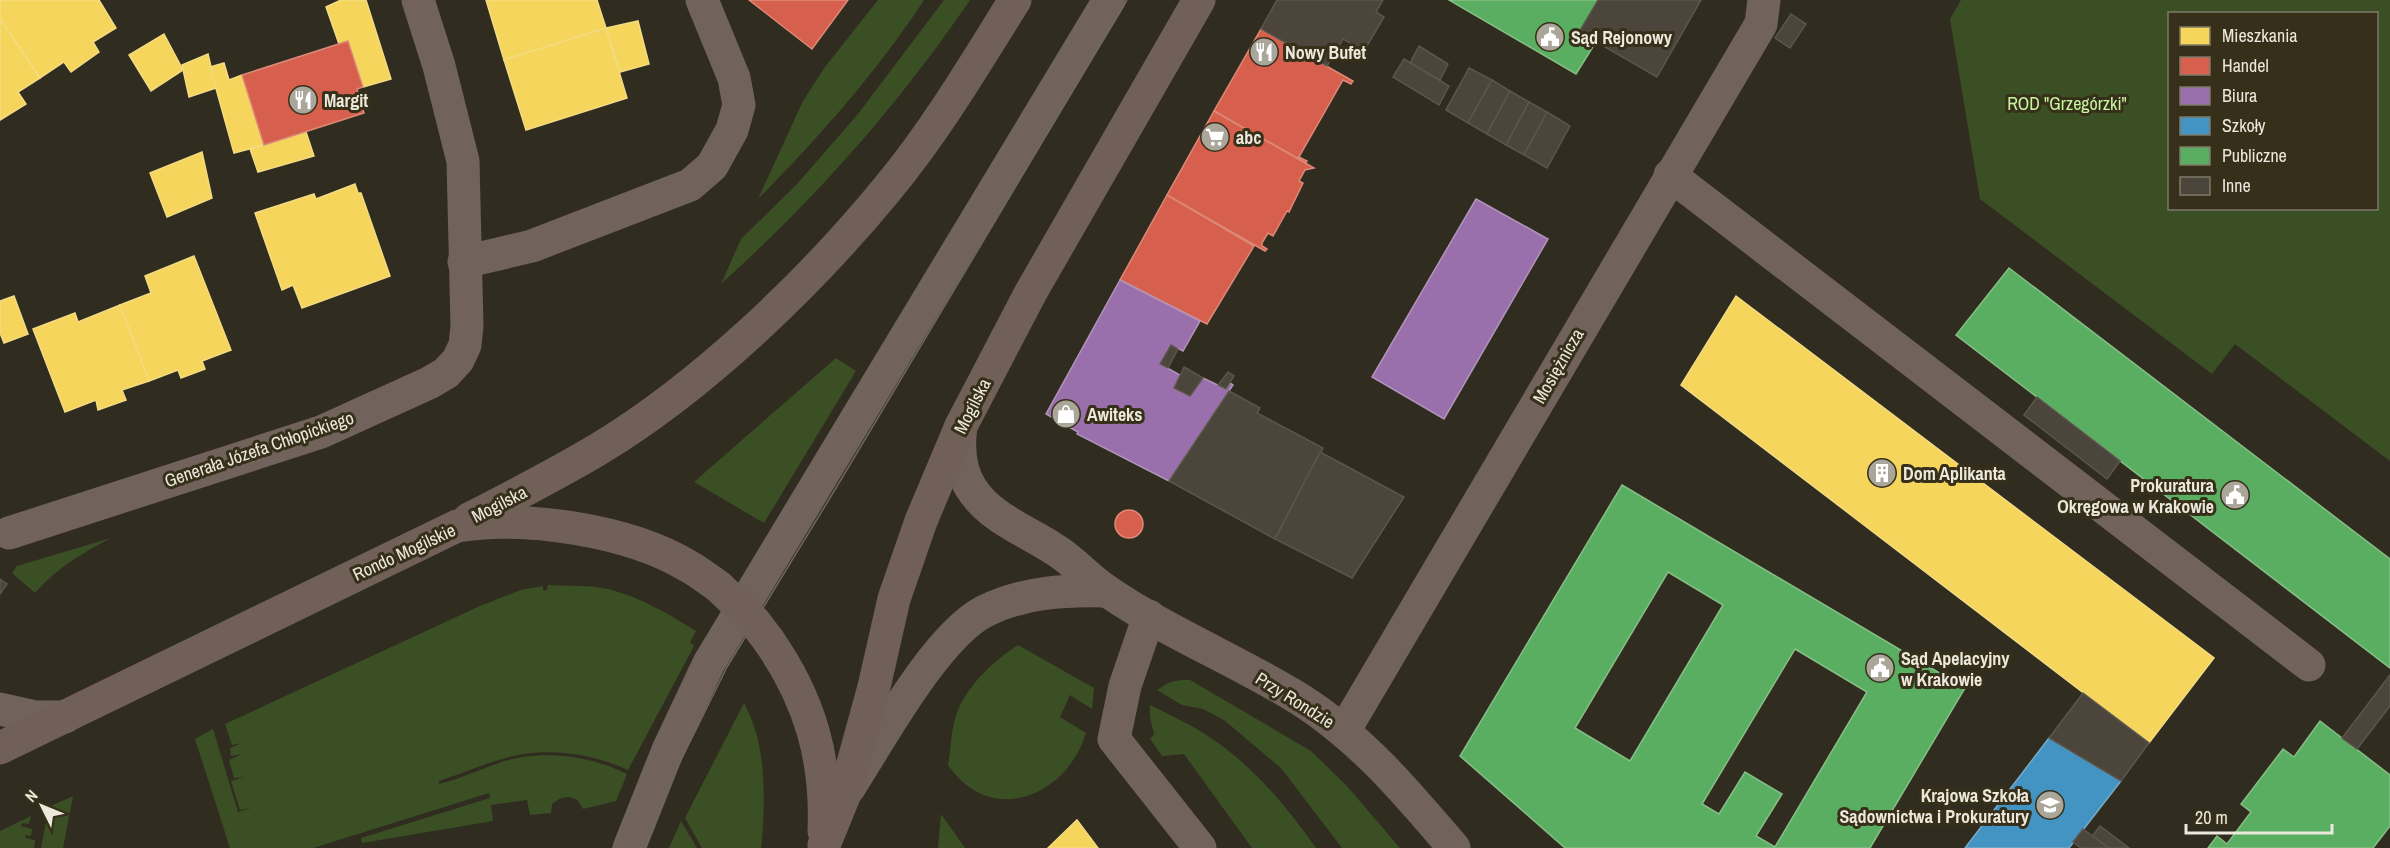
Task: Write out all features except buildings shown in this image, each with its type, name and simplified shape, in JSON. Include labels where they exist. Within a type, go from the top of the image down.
[{"type":"main road","name":"Mogilska","points":[[457,526],[598,450],[676,396],[748,334],[814,270],[888,188],[962,84],[1015,0]]},
{"type":"main road","name":"Mogilska","points":[[823,847],[844,796],[894,599],[921,521],[961,426],[1031,292],[1199,0]]},
{"type":"main road","name":"Rondo Mogilskie","points":[[0,748],[457,526],[505,521],[545,524],[607,535],[670,558],[687,566],[718,587],[748,615],[769,640],[794,680],[810,717],[822,766],[825,811],[823,847]]},
{"type":"street","name":"Generała Józefa Chłopickiego","points":[[9,533],[321,432],[437,378],[446,373],[458,360],[465,345],[463,161],[439,66],[418,0]]},
{"type":"street","points":[[464,262],[511,252],[564,234],[690,184],[712,166],[732,130],[739,105],[734,78],[702,0]]},
{"type":"street","points":[[629,848],[668,750],[709,663],[1109,0]]},
{"type":"street","name":"Mosiężnicza","points":[[1344,731],[1761,24],[1764,0]]},
{"type":"street","points":[[1670,175],[2309,665]]},
{"type":"street","name":"Przy Rondzie","points":[[961,426],[959,445],[963,474],[978,498],[1014,527],[1055,549],[1106,591],[1301,700],[1344,731],[1395,780],[1454,848]]},
{"type":"street","name":"Przy Rondzie","points":[[844,796],[919,680],[949,641],[968,622],[1000,605],[1045,592],[1106,591]]},
{"type":"street","points":[[1149,616],[1125,686],[1114,739],[1200,848]]},
{"type":"street","points":[[0,709],[36,717],[65,717]]},
{"type":"green space","points":[[878,0],[924,0],[867,78],[803,152],[758,199],[803,101],[825,67]]},
{"type":"green space","points":[[944,0],[970,0],[914,77],[854,150],[790,218],[721,284],[741,239],[797,184],[858,114]]},
{"type":"green space","name":"ROD \"Grzegórzki\"","points":[[1961,0],[2390,0],[2390,461],[2235,344],[2212,374],[1980,199],[1950,19]]},
{"type":"green space","points":[[836,358],[856,371],[764,523],[694,482]]},
{"type":"green space","points":[[111,538],[70,562],[35,593],[12,573],[17,566]]},
{"type":"green space","points":[[548,585],[593,587],[620,592],[654,607],[696,631],[690,642],[694,646],[628,770],[603,760],[577,754],[536,753],[492,762],[439,781],[439,784],[512,759],[563,756],[589,760],[627,774],[616,801],[583,809],[577,800],[565,797],[552,804],[551,813],[530,815],[527,800],[491,805],[493,821],[362,843],[361,838],[490,798],[489,793],[313,848],[230,848],[195,739],[213,729],[238,812],[251,808],[240,810],[231,781],[244,777],[234,778],[229,760],[242,754],[231,756],[230,748],[242,743],[232,745],[225,724],[480,606],[521,590],[543,586],[543,591],[547,590]]},
{"type":"green space","points":[[1018,645],[1094,688],[1092,709],[1070,695],[1060,717],[1086,733],[1076,755],[1062,773],[1045,787],[1026,796],[1006,799],[985,795],[965,784],[948,765],[955,719],[965,697],[972,686],[998,659]]},
{"type":"green space","points":[[1190,680],[1311,751],[1346,785],[1400,848],[1342,848],[1281,768],[1224,720],[1203,709],[1182,705],[1157,690],[1170,682]]},
{"type":"green space","points":[[744,703],[759,743],[763,772],[764,804],[761,848],[702,848],[685,818]]},
{"type":"green space","points":[[1150,705],[1204,733],[1227,749],[1281,803],[1316,848],[1252,848],[1184,754],[1162,756],[1150,739],[1154,734]]},
{"type":"green space","points":[[73,796],[63,848],[41,848],[49,807]]},
{"type":"green space","points":[[941,814],[965,848],[938,848]]},
{"type":"green space","points":[[31,816],[29,824],[22,823],[21,826],[32,829],[31,836],[26,835],[25,838],[35,840],[34,848],[0,848],[0,831]]},
{"type":"green space","points":[[681,821],[697,848],[669,848]]},
{"type":"tram line","points":[[613,848],[662,732],[707,642],[1093,0]]},
{"type":"tram line","points":[[645,848],[678,766],[727,667],[1127,0]]},
{"type":"place","name":"Sąd Rejonowy","points":[[1550,37]]},
{"type":"place","name":"Nowy Bufet","points":[[1264,52]]},
{"type":"place","name":"Margit","points":[[303,100]]},
{"type":"place","name":"abc","points":[[1215,137]]},
{"type":"place","name":"Awiteks","points":[[1066,414]]},
{"type":"place","name":"Dom Aplikanta","points":[[1882,473]]},
{"type":"place","name":"Prokuratura Okręgowa w Krakowie","points":[[2235,495]]},
{"type":"place","name":"Sąd Apelacyjny w Krakowie","points":[[1880,668]]},
{"type":"place","name":"Krajowa Szkoła Sądownictwa i Prokuratury","points":[[2050,805]]}]
